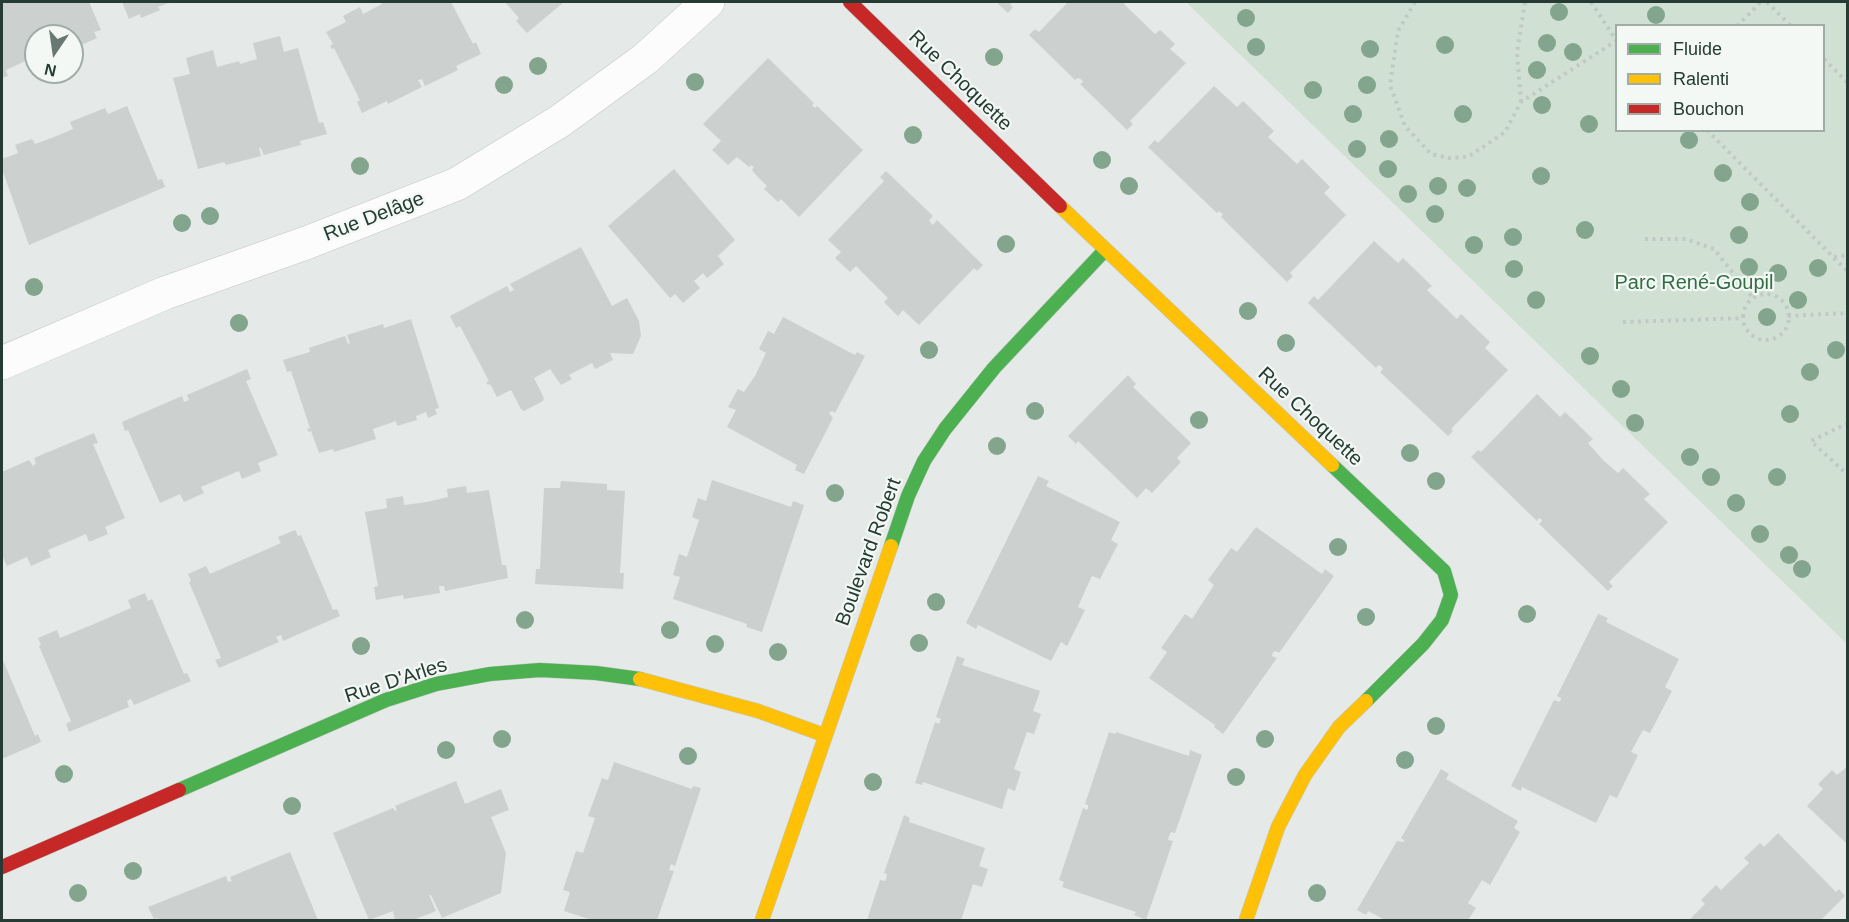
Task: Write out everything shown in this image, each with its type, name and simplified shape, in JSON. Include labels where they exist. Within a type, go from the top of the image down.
[{"type":"street","name":"Rue Delâge","points":[[2,363],[165,293],[306,243],[457,184],[560,121],[645,59],[708,2]]},
{"type":"street","name":"Rue Choquette","points":[[850,2],[1105,250],[1444,571],[1451,595],[1442,620],[1423,644],[1339,727],[1305,775],[1278,827],[1246,921]]},
{"type":"street","name":"Boulevard Robert","points":[[762,921],[908,496],[924,461],[945,429],[994,368],[1105,250]]},
{"type":"street","name":"Rue D'Arles","points":[[2,867],[386,700],[436,684],[490,674],[540,670],[596,673],[638,679],[758,711],[824,735]]},
{"type":"path","points":[[1415,2],[1398,31],[1390,85],[1405,126],[1431,154],[1449,158],[1468,157],[1505,132],[1521,102],[1615,41]]},
{"type":"path","points":[[1521,102],[1518,53],[1524,2]]},
{"type":"path","points":[[1591,2],[1615,37]]},
{"type":"path","points":[[1739,24],[1761,2]]},
{"type":"path","points":[[1767,2],[1789,24]]},
{"type":"path","points":[[1825,60],[1848,83]]},
{"type":"path","points":[[1709,132],[1848,272]]},
{"type":"path","points":[[1645,239],[1686,239],[1714,249],[1753,298]]},
{"type":"path","points":[[1833,257],[1848,255]]},
{"type":"path","points":[[1758,295],[1773,296],[1785,304],[1788,316],[1784,332],[1765,340],[1750,334],[1745,328],[1743,318],[1746,305],[1753,298],[1758,295]]},
{"type":"path","points":[[1788,316],[1848,313]]},
{"type":"path","points":[[1623,322],[1743,318]]},
{"type":"path","points":[[1848,423],[1811,441],[1848,475]]},
{"type":"green space","name":"Parc René-Goupil","points":[[1186,2],[1847,2],[1847,644]]},
{"type":"building","points":[[2,2],[89,2],[101,30],[94,32],[97,38],[84,44],[84,24],[24,24],[24,62],[6,70],[8,76],[2,78]]},
{"type":"building","points":[[122,2],[171,2],[158,7],[160,10],[141,18],[140,14],[129,19]]},
{"type":"building","points":[[381,2],[451,2],[473,44],[476,42],[481,54],[456,66],[458,70],[425,86],[422,79],[418,80],[422,87],[388,104],[387,101],[362,113],[357,102],[360,100],[334,48],[330,46],[333,44],[326,32],[346,22],[343,16],[360,7],[363,14],[382,4]]},
{"type":"building","points":[[505,2],[564,2],[527,33],[516,21],[519,18]]},
{"type":"building","points":[[996,2],[1013,2],[1010,5],[1013,7],[1008,13]]},
{"type":"building","points":[[1068,2],[1127,2],[1124,4],[1155,34],[1160,30],[1175,44],[1170,49],[1186,63],[1130,121],[1133,124],[1127,130],[1080,84],[1083,82],[1081,79],[1075,80],[1029,35],[1035,29],[1039,32]]},
{"type":"building","points":[[280,36],[284,52],[298,48],[319,123],[323,122],[327,134],[300,141],[301,145],[264,155],[259,148],[261,156],[198,169],[173,78],[190,74],[186,58],[213,50],[217,67],[239,61],[240,64],[257,59],[253,43]]},
{"type":"building","points":[[768,58],[814,103],[812,105],[815,108],[817,106],[863,150],[799,217],[781,199],[778,202],[764,189],[767,186],[752,170],[754,167],[751,165],[749,167],[737,157],[728,165],[712,150],[721,141],[703,124]]},
{"type":"building","points":[[1214,86],[1237,107],[1243,101],[1274,131],[1268,137],[1297,164],[1302,159],[1330,187],[1324,193],[1346,215],[1290,273],[1293,276],[1287,282],[1221,217],[1223,214],[1219,211],[1217,213],[1148,147],[1155,140],[1158,143]]},
{"type":"building","points":[[127,106],[158,180],[162,179],[165,187],[29,245],[2,169],[2,159],[18,153],[15,145],[32,139],[35,144],[73,129],[70,122],[105,108],[108,114]]},
{"type":"building","points":[[674,169],[735,240],[718,256],[724,264],[707,278],[703,273],[694,281],[700,288],[683,303],[675,294],[670,298],[608,226]]},
{"type":"building","points":[[886,171],[933,216],[929,220],[933,225],[937,220],[983,265],[977,271],[974,268],[919,325],[903,310],[898,316],[884,302],[888,298],[856,266],[850,272],[835,258],[841,252],[828,240],[884,181],[880,177]]},
{"type":"building","points":[[1374,241],[1398,263],[1403,258],[1432,286],[1427,290],[1457,319],[1461,314],[1490,342],[1485,348],[1508,370],[1451,429],[1453,431],[1448,436],[1380,372],[1383,369],[1381,366],[1378,365],[1376,368],[1308,303],[1314,296],[1318,300]]},
{"type":"building","points":[[581,247],[612,306],[627,298],[639,321],[641,336],[633,354],[610,353],[613,360],[595,369],[592,363],[569,375],[572,379],[561,385],[550,369],[534,378],[544,398],[543,401],[524,411],[511,390],[497,397],[490,384],[486,383],[489,381],[460,326],[456,328],[450,316],[507,286],[510,292],[514,290],[510,284]]},
{"type":"building","points":[[783,317],[855,355],[857,352],[865,356],[835,413],[832,411],[829,413],[833,418],[804,474],[795,470],[797,465],[727,427],[736,410],[728,407],[738,389],[744,392],[755,376],[766,353],[759,349],[768,331],[774,334]]},
{"type":"building","points":[[411,319],[439,408],[435,409],[437,414],[428,418],[426,412],[416,416],[417,420],[397,426],[396,421],[373,429],[376,439],[334,452],[333,449],[319,453],[311,431],[307,429],[310,428],[291,371],[287,372],[283,360],[310,352],[309,348],[345,336],[348,344],[350,343],[347,335],[383,324],[384,328]]},
{"type":"building","points":[[247,369],[251,379],[246,381],[278,455],[258,463],[261,471],[242,479],[239,471],[201,487],[204,493],[184,502],[180,494],[160,503],[128,430],[125,431],[122,422],[182,396],[184,402],[189,400],[187,395]]},
{"type":"building","points":[[1128,375],[1136,384],[1133,387],[1191,443],[1177,458],[1181,462],[1152,493],[1146,488],[1137,498],[1078,441],[1076,444],[1068,436]]},
{"type":"building","points":[[1537,394],[1560,417],[1565,412],[1593,439],[1588,443],[1603,460],[1618,473],[1623,468],[1650,494],[1644,499],[1668,522],[1609,582],[1613,586],[1608,591],[1539,524],[1541,519],[1537,521],[1471,457],[1478,450],[1481,452]]},
{"type":"building","points":[[94,433],[98,443],[93,444],[125,518],[105,527],[108,534],[89,542],[86,534],[48,550],[51,557],[31,566],[27,557],[7,566],[2,555],[2,472],[29,460],[33,466],[36,463],[34,458]]},
{"type":"building","points":[[1038,476],[1049,481],[1046,486],[1120,522],[1111,540],[1118,544],[1100,579],[1092,576],[1078,607],[1085,610],[1067,646],[1061,642],[1051,661],[978,625],[976,629],[966,623]]},
{"type":"building","points":[[712,480],[791,507],[793,501],[804,505],[762,632],[746,627],[747,624],[673,599],[680,577],[673,575],[679,554],[687,557],[699,520],[692,517],[698,498],[706,501]]},
{"type":"building","points":[[561,481],[607,484],[607,490],[625,491],[620,573],[624,573],[623,589],[535,584],[536,569],[540,569],[544,488],[560,488]]},
{"type":"building","points":[[466,486],[467,493],[489,490],[502,565],[506,565],[508,578],[445,591],[444,586],[439,586],[440,593],[404,599],[403,595],[376,600],[374,587],[378,586],[365,512],[387,508],[386,499],[403,496],[404,505],[427,502],[448,497],[447,489]]},
{"type":"building","points":[[1256,527],[1322,574],[1325,569],[1334,576],[1279,653],[1273,652],[1272,656],[1277,658],[1223,734],[1214,727],[1215,725],[1149,678],[1167,652],[1161,648],[1185,614],[1192,619],[1214,585],[1208,580],[1231,548],[1237,552]]},
{"type":"building","points":[[295,530],[298,536],[301,535],[333,610],[337,609],[340,616],[283,641],[281,635],[276,637],[279,642],[219,668],[215,660],[221,658],[189,582],[191,581],[188,574],[206,566],[210,574],[281,543],[278,537]]},
{"type":"building","points":[[145,593],[148,601],[152,599],[184,674],[187,673],[191,681],[134,705],[131,699],[127,701],[129,707],[69,732],[66,724],[71,721],[39,646],[41,645],[38,638],[57,630],[60,638],[94,624],[131,608],[128,600]]},
{"type":"building","points":[[1598,614],[1608,618],[1606,622],[1679,659],[1665,687],[1672,691],[1650,733],[1643,730],[1631,752],[1638,755],[1617,798],[1610,795],[1596,823],[1522,787],[1521,791],[1511,786],[1554,700],[1559,702],[1561,700],[1557,696]]},
{"type":"building","points":[[957,656],[965,659],[962,665],[1040,691],[1033,711],[1041,714],[1034,734],[1027,732],[1014,769],[1021,772],[1015,791],[1008,788],[1002,809],[923,782],[922,785],[915,783],[935,722],[939,724],[941,719],[936,717]]},
{"type":"building","points":[[2,658],[35,736],[38,734],[41,742],[2,759]]},
{"type":"building","points":[[1109,732],[1115,734],[1116,732],[1189,756],[1190,750],[1202,755],[1175,833],[1171,832],[1169,836],[1168,840],[1173,841],[1146,920],[1134,915],[1136,912],[1062,887],[1064,882],[1059,880],[1083,808],[1087,810],[1088,808],[1085,804]]},
{"type":"building","points":[[614,762],[692,789],[693,786],[701,788],[675,866],[671,864],[669,870],[674,871],[657,920],[592,920],[564,911],[570,892],[563,890],[576,851],[583,853],[595,818],[588,816],[602,778],[608,780]]},
{"type":"building","points":[[1848,766],[1848,845],[1807,806],[1823,789],[1818,784],[1832,770],[1837,775]]},
{"type":"building","points":[[1441,769],[1449,774],[1446,779],[1518,821],[1514,828],[1520,832],[1490,885],[1482,880],[1468,903],[1476,908],[1468,920],[1385,920],[1368,911],[1366,915],[1357,910],[1397,841],[1404,842],[1401,838]]},
{"type":"building","points":[[456,781],[465,804],[501,789],[509,810],[491,817],[506,853],[501,893],[442,918],[429,895],[436,911],[413,920],[395,920],[393,911],[369,920],[333,833],[393,808],[395,811],[397,810],[395,806]]},
{"type":"building","points":[[904,815],[910,818],[909,822],[985,848],[979,866],[988,869],[982,887],[973,884],[961,920],[867,920],[880,880],[885,881],[886,879],[887,874],[884,873]]},
{"type":"building","points":[[1778,833],[1836,892],[1839,889],[1845,896],[1821,920],[1690,919],[1705,904],[1701,900],[1716,885],[1721,890],[1749,863],[1744,858],[1760,843],[1764,847]]},
{"type":"building","points":[[290,852],[318,920],[159,920],[154,919],[148,907],[226,876],[228,882],[232,881],[230,877]]},
{"type":"traffic: fast","points":[[891,546],[908,496],[924,461],[945,429],[994,368],[1105,250]]},
{"type":"traffic: fast","points":[[1332,465],[1444,571],[1451,595],[1442,620],[1423,644],[1366,701]]},
{"type":"traffic: fast","points":[[179,790],[386,700],[436,684],[490,674],[540,670],[596,673],[640,679]]},
{"type":"traffic: slow","points":[[1060,206],[1332,465]]},
{"type":"traffic: slow","points":[[762,920],[891,546]]},
{"type":"traffic: slow","points":[[640,679],[758,711],[824,735]]},
{"type":"traffic: slow","points":[[1246,920],[1278,827],[1305,775],[1339,727],[1366,701]]},
{"type":"traffic: jam","points":[[850,2],[1060,206]]},
{"type":"traffic: jam","points":[[2,867],[179,790]]}]
